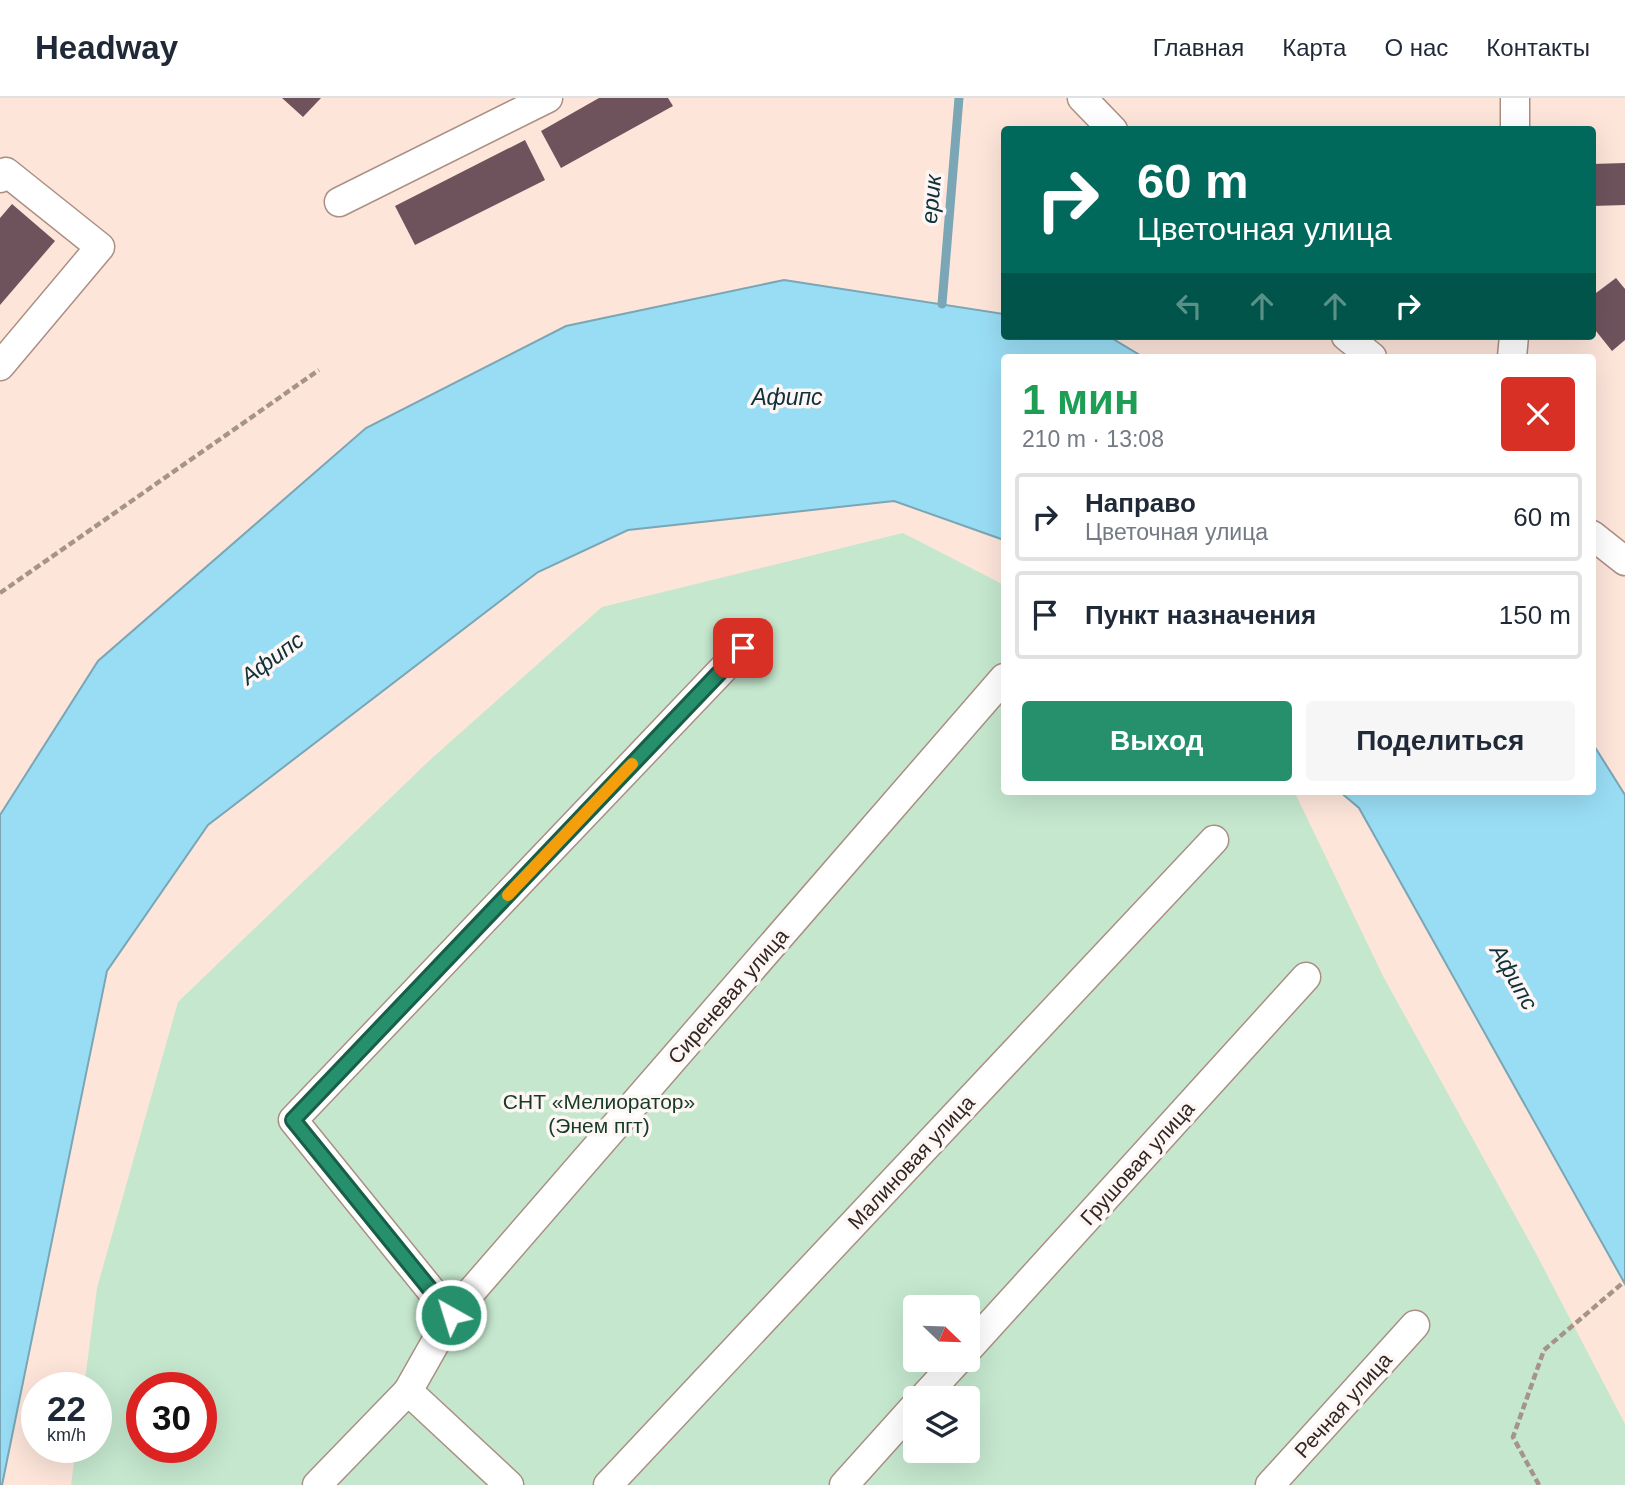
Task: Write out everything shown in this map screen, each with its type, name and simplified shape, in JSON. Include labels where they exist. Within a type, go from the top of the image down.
[{"type":"street","points":[[339,202],[548,98]]},
{"type":"street","points":[[1082,98],[1109,126]]},
{"type":"street","points":[[1515,126],[1516,98]]},
{"type":"street","points":[[0,178],[6,172],[100,247],[0,366]]},
{"type":"street","points":[[1351,340],[1367,354]]},
{"type":"street","points":[[1596,538],[1625,561]]},
{"type":"street","points":[[451,1315],[293,1120],[743,648]]},
{"type":"street","name":"Сиреневая улица","points":[[317,1485],[408,1391],[451,1315],[1001,681]]},
{"type":"street","name":"Малиновая улица","points":[[608,1485],[1214,839]]},
{"type":"street","name":"Грушовая улица","points":[[980,1336],[1306,977]]},
{"type":"street","name":"Речная улица","points":[[1270,1485],[1415,1325]]},
{"type":"street","points":[[934,1386],[947,1372]]},
{"type":"street","points":[[408,1391],[509,1485]]},
{"type":"street","points":[[844,1485],[903,1419]]},
{"type":"path","points":[[0,593],[319,370]]},
{"type":"path","points":[[1539,1485],[1513,1437],[1544,1350],[1625,1281]]},
{"type":"green space","name":"СНТ «Мелиоратор» (Энем пгт)","points":[[903,533],[1001,583],[1001,795],[1296,795],[1383,976],[1532,1246],[1625,1424],[1625,1485],[71,1485],[74,1463],[112,1463],[112,1372],[86,1372],[97,1288],[178,1002],[431,759],[602,607]]},
{"type":"water","name":"Афипс","points":[[784,280],[1001,314],[1001,340],[1115,340],[1138,354],[1001,354],[1001,539],[894,501],[628,530],[538,572],[208,825],[107,971],[25,1372],[21,1372],[21,1392],[0,1485],[0,815],[98,661],[366,428],[566,326]]},
{"type":"water","name":"Афипс","points":[[1596,749],[1625,795],[1625,1284],[1359,808],[1344,795],[1596,795]]},
{"type":"building","points":[[282,98],[321,98],[303,117]]},
{"type":"building","points":[[599,98],[668,98],[673,106],[561,168],[541,131]]},
{"type":"building","points":[[525,140],[545,180],[415,245],[395,206]]},
{"type":"building","points":[[1625,163],[1625,205],[1596,206],[1596,164]]},
{"type":"building","points":[[12,204],[55,241],[0,305],[0,218]]},
{"type":"building","points":[[1616,278],[1625,289],[1625,340],[1612,351],[1596,331],[1596,293]]},
{"type":"waterway","name":"ерик","points":[[942,304],[959,98]]},
{"type":"slow traffic","points":[[508,895],[632,764]]},
{"type":"route","points":[[451,1315],[293,1120],[743,648]]}]
